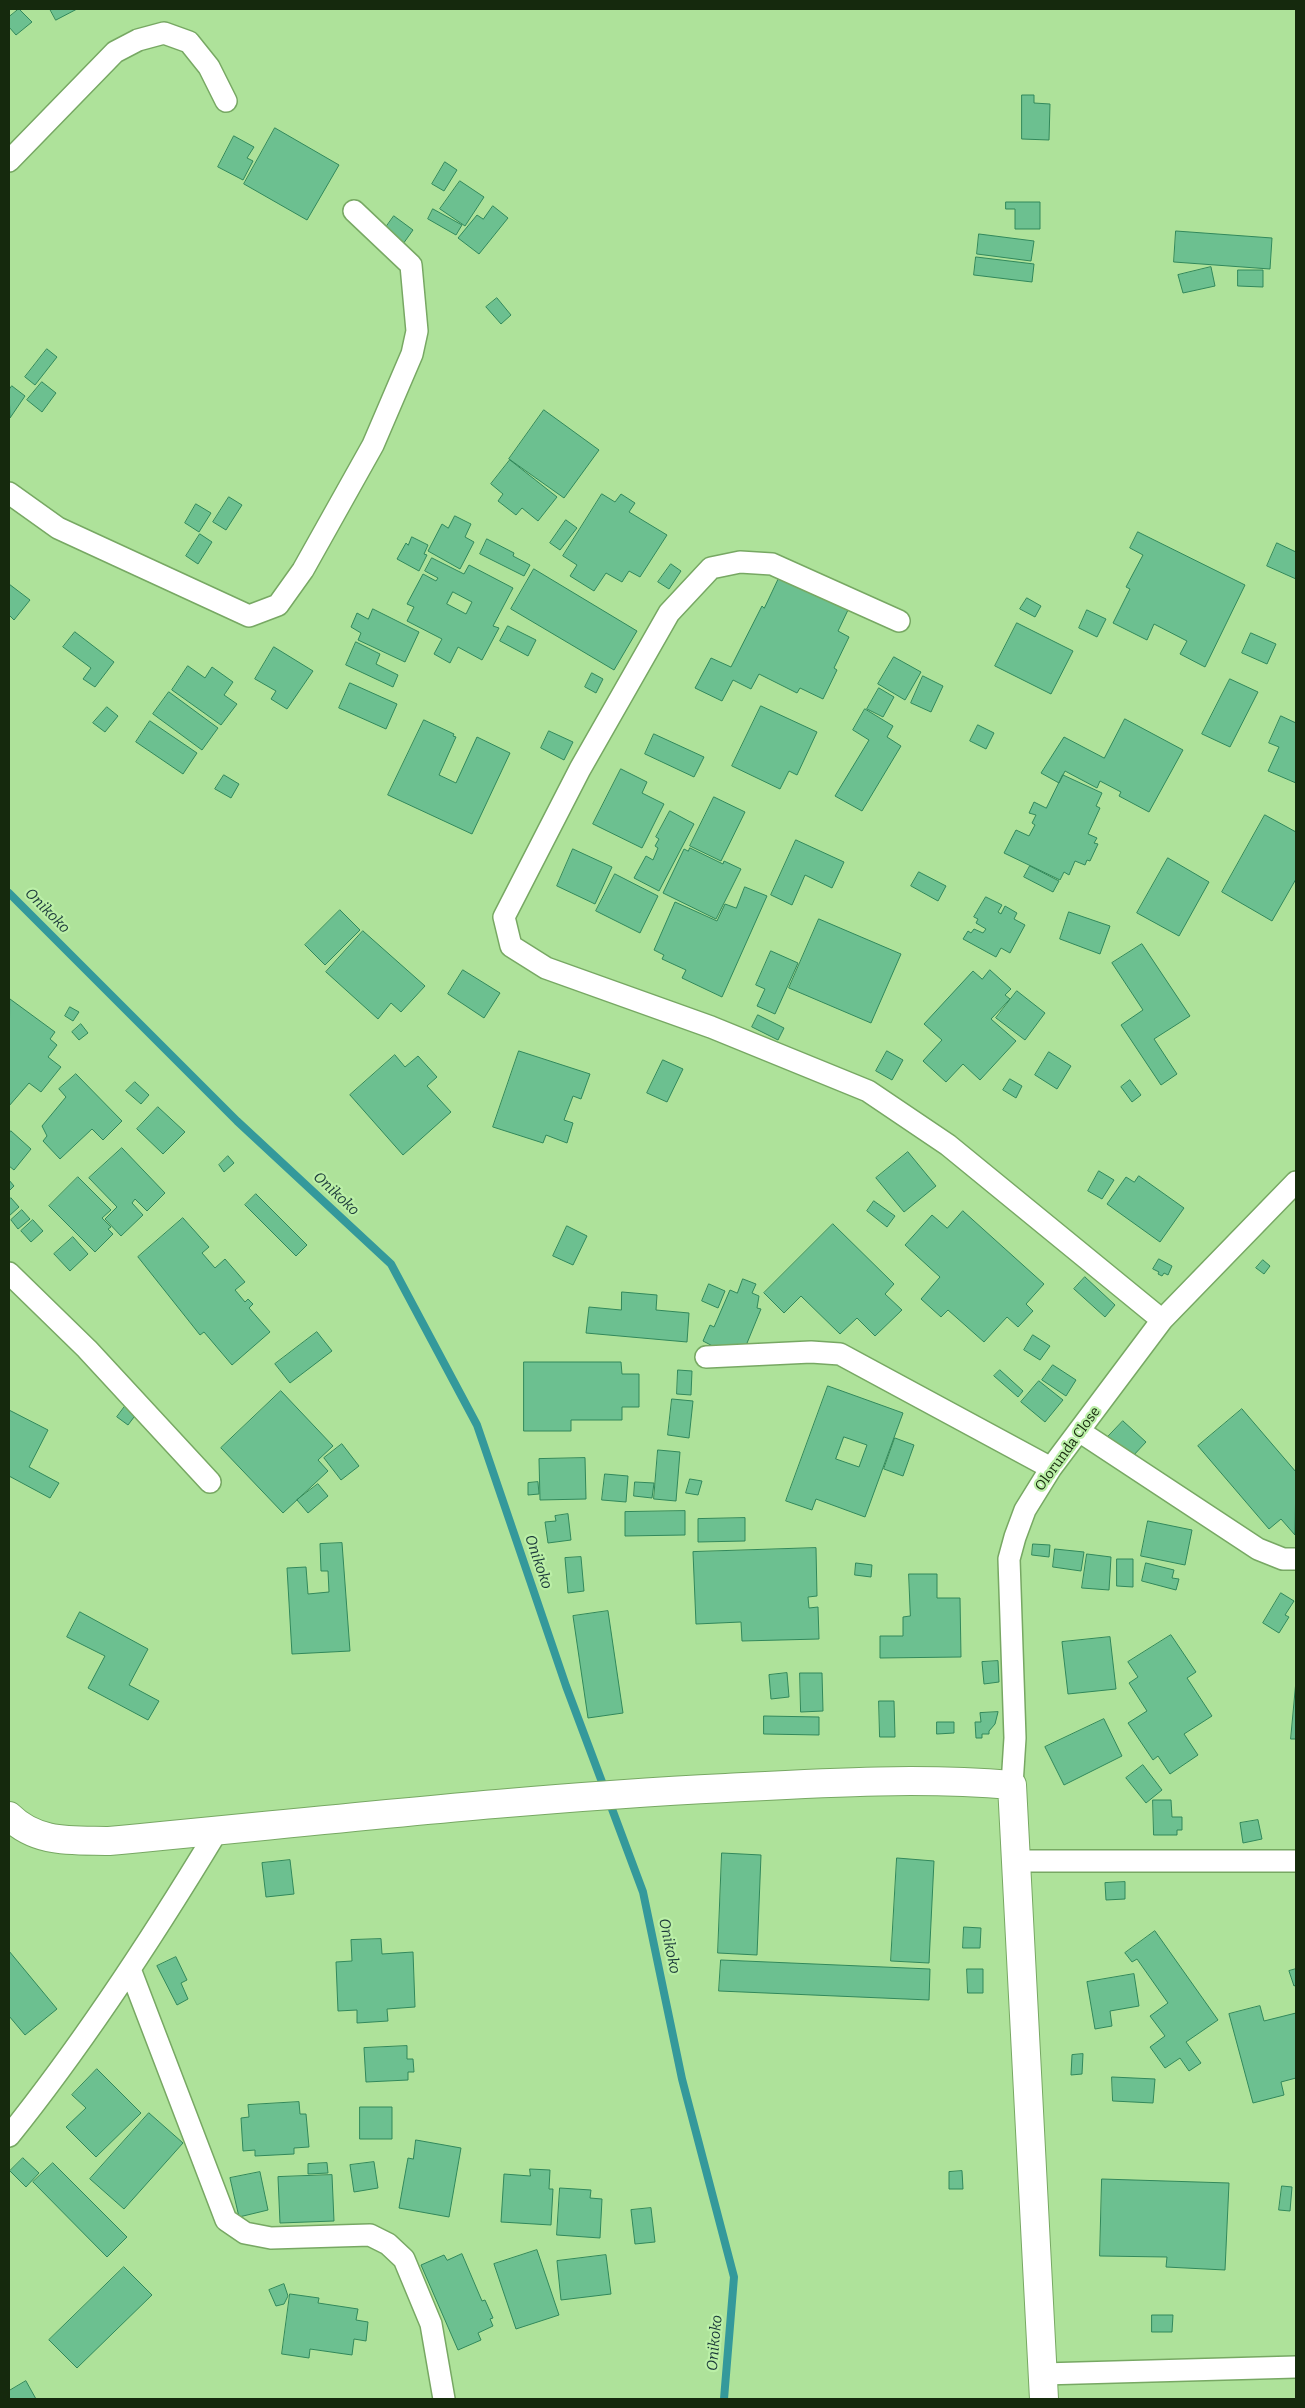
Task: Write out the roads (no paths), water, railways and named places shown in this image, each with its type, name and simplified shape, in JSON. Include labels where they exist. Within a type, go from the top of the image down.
[{"type":"main road","points":[[9,1816],[20,1827],[54,1840],[109,1841],[638,1792],[841,1783],[955,1782],[1012,1785],[1018,1861],[1044,2387]]},
{"type":"street","points":[[9,161],[115,52],[138,40],[164,32],[189,42],[209,67],[226,101]]},
{"type":"street","points":[[9,493],[58,528],[249,616],[278,605],[304,570],[373,445],[412,354],[417,331],[411,266],[354,210]]},
{"type":"street","points":[[899,621],[772,564],[740,562],[711,568],[669,613],[580,769],[504,916],[511,946],[546,968],[711,1027],[868,1091],[948,1145],[1162,1320]]},
{"type":"street","name":"Olorunda Close","points":[[1012,1785],[1015,1738],[1009,1559],[1014,1537],[1025,1510],[1051,1468],[1162,1320],[1296,1182]]},
{"type":"street","points":[[9,1274],[87,1349],[210,1482]]},
{"type":"street","points":[[706,1358],[811,1352],[840,1354],[1051,1468]]},
{"type":"street","points":[[1079,1431],[1258,1549],[1283,1559],[1296,1559]]},
{"type":"street","points":[[9,2136],[72,2053],[130,1969],[164,1919],[217,1831]]},
{"type":"street","points":[[1018,1861],[1296,1861]]},
{"type":"street","points":[[130,1969],[226,2220],[245,2233],[271,2238],[370,2235],[388,2244],[404,2259],[431,2324],[444,2399]]},
{"type":"street","points":[[1044,2387],[1296,2367]]},
{"type":"waterway","name":"Onikoko","points":[[9,893],[237,1121],[391,1264],[477,1425],[566,1686],[605,1790]]},
{"type":"waterway","name":"Onikoko","points":[[609,1801],[643,1892],[682,2079],[734,2277],[724,2399]]}]
